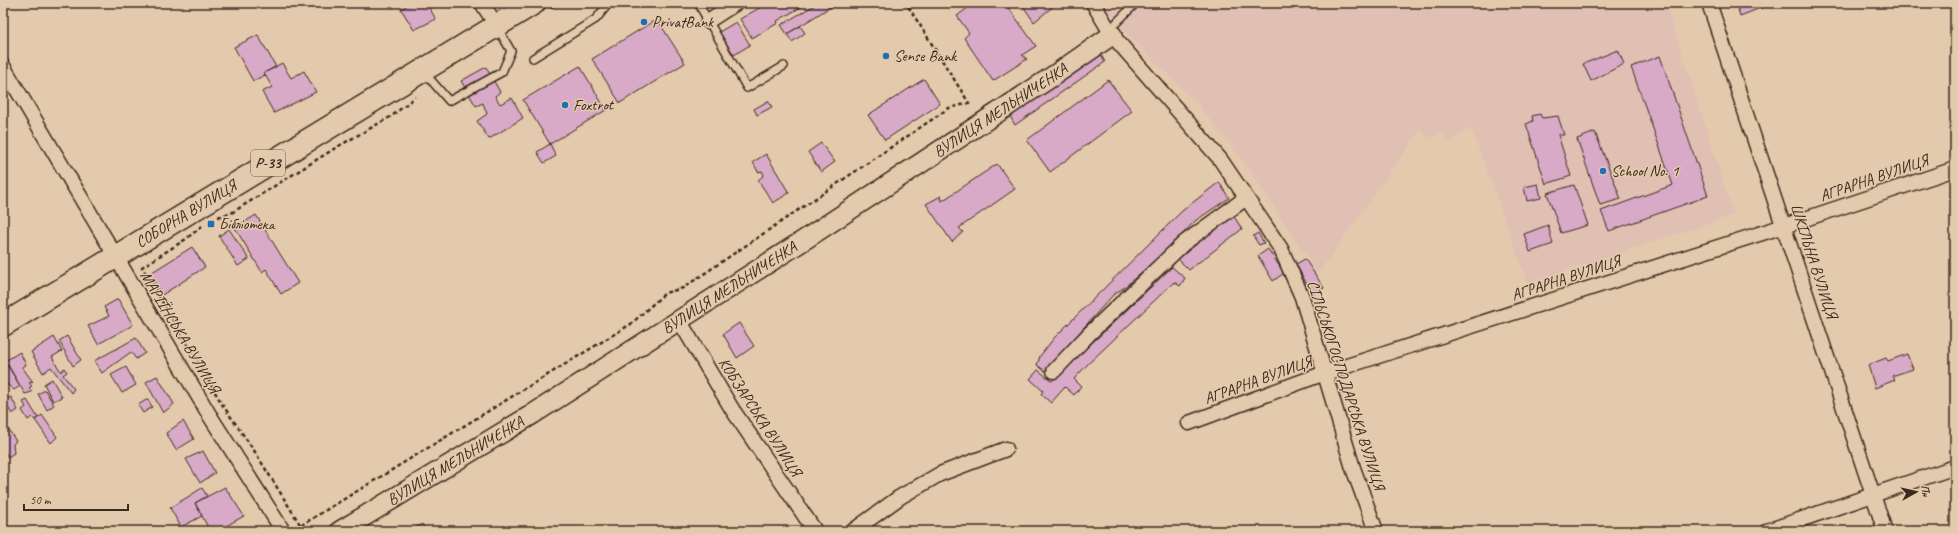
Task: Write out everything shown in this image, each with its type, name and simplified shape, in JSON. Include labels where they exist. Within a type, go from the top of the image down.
[{"type":"main road","name":"СОБОРНА ВУЛИЦЯ","points":[[3,325],[115,256],[427,76],[496,25],[540,7]]},
{"type":"street","points":[[482,3],[496,25]]},
{"type":"street","points":[[708,21],[736,3]]},
{"type":"street","name":"СІЛЬСЬКОГОСПОДАРСЬКА ВУЛИЦЯ","points":[[1092,3],[1220,159],[1281,249],[1302,297],[1353,468],[1376,531]]},
{"type":"street","name":"ШКІЛЬНА ВУЛИЦЯ","points":[[1709,3],[1885,531]]},
{"type":"street","name":"ВУЛИЦЯ МЕЛЬНИЧЕНКА","points":[[340,531],[533,414],[855,207],[1053,76],[1114,29]]},
{"type":"street","name":"МАРІЇНСЬКА ВУЛИЦЯ","points":[[3,66],[115,256],[244,470],[283,531]]},
{"type":"street","name":"АГРАРНА ВУЛИЦЯ","points":[[1189,423],[1325,373],[1784,226],[1955,169]]},
{"type":"street","points":[[1054,371],[1090,333],[1184,243],[1246,198]]},
{"type":"street","name":"КОБЗАРСЬКА ВУЛИЦЯ","points":[[678,320],[732,409],[815,531]]},
{"type":"street","points":[[853,531],[900,497],[940,474],[1006,449]]},
{"type":"street","points":[[1767,531],[1955,467]]},
{"type":"lane","points":[[533,58],[596,19],[609,3]]},
{"type":"lane","points":[[698,3],[747,88],[784,66]]},
{"type":"lane","points":[[1114,29],[1136,3]]},
{"type":"lane","points":[[427,76],[449,101],[502,72],[511,51],[496,25]]},
{"type":"path","points":[[540,7],[558,3]]},
{"type":"path","points":[[207,222],[186,239],[142,266],[222,404],[255,452],[301,526],[388,471],[631,324],[665,293],[683,288],[949,108],[969,103],[906,3]]},
{"type":"path","points":[[211,219],[233,212],[337,147],[392,116],[427,76]]},
{"type":"shaded area","points":[[1101,3],[1666,3],[1734,215],[1528,284],[1471,128],[1449,143],[1440,132],[1428,139],[1421,129],[1318,274],[1246,165],[1196,102],[1116,23]]},
{"type":"building","points":[[411,3],[426,3],[436,19],[414,30],[401,9]]},
{"type":"building","points":[[768,3],[808,3],[752,38],[740,19]]},
{"type":"building","points":[[818,3],[830,3],[832,6],[787,34],[781,25]]},
{"type":"building","points":[[974,3],[1005,3],[1036,46],[1022,55],[1027,59],[993,81],[964,38],[969,33],[957,16]]},
{"type":"building","points":[[1021,3],[1054,3],[1055,5],[1034,22]]},
{"type":"building","points":[[1538,3],[1552,3],[1540,7]]},
{"type":"building","points":[[1736,3],[1763,3],[1761,4],[1763,7],[1740,16]]},
{"type":"building","points":[[657,19],[685,63],[620,103],[592,59]]},
{"type":"building","points":[[736,22],[750,45],[734,55],[719,32]]},
{"type":"building","points":[[800,26],[805,33],[792,42],[787,34]]},
{"type":"building","points":[[258,35],[276,67],[253,81],[234,47]]},
{"type":"building","points":[[1618,50],[1624,64],[1591,81],[1583,64]]},
{"type":"building","points":[[1100,53],[1105,62],[1015,125],[1010,116]]},
{"type":"building","points":[[1660,56],[1708,196],[1609,231],[1601,211],[1673,185],[1631,67]]},
{"type":"building","points":[[282,63],[291,78],[304,71],[316,92],[274,113],[262,92],[272,87],[264,73]]},
{"type":"building","points":[[580,66],[606,110],[550,144],[523,100]]},
{"type":"building","points":[[486,67],[500,92],[495,96],[500,104],[512,98],[523,118],[489,139],[477,121],[487,114],[483,103],[476,106],[461,81]]},
{"type":"building","points":[[924,79],[940,104],[885,140],[868,115]]},
{"type":"building","points":[[1108,80],[1132,111],[1050,172],[1027,140]]},
{"type":"building","points":[[768,101],[772,107],[757,115],[754,109]]},
{"type":"building","points":[[1540,114],[1542,118],[1558,116],[1564,135],[1558,135],[1571,176],[1546,184],[1526,124],[1533,121],[1532,116]]},
{"type":"building","points":[[1595,132],[1621,199],[1600,205],[1577,139]]},
{"type":"building","points":[[821,143],[835,162],[821,172],[808,152]]},
{"type":"building","points":[[550,144],[556,156],[544,163],[537,152]]},
{"type":"building","points":[[766,154],[789,193],[773,203],[758,180],[764,175],[762,171],[758,172],[753,162]]},
{"type":"building","points":[[997,164],[1015,189],[959,228],[963,232],[952,242],[926,204],[941,196],[942,201]]},
{"type":"building","points":[[1219,182],[1229,198],[1195,221],[1173,244],[1126,286],[1113,295],[1045,371],[1037,365],[1040,356],[1054,338],[1182,211]]},
{"type":"building","points":[[1538,184],[1541,198],[1527,201],[1524,187]]},
{"type":"building","points":[[1574,185],[1588,225],[1561,233],[1547,193]]},
{"type":"building","points":[[256,215],[298,283],[281,294],[266,269],[262,272],[235,228]]},
{"type":"building","points":[[1233,215],[1242,229],[1189,270],[1178,259]]},
{"type":"building","points":[[1548,225],[1553,244],[1530,252],[1524,234]]},
{"type":"building","points":[[229,229],[249,259],[238,266],[219,236]]},
{"type":"building","points":[[1258,233],[1264,243],[1259,245],[1253,236]]},
{"type":"building","points":[[192,247],[205,267],[162,295],[149,274]]},
{"type":"building","points":[[1268,249],[1284,273],[1273,281],[1258,256]]},
{"type":"building","points":[[1305,259],[1324,288],[1312,294],[1296,264]]},
{"type":"building","points":[[1172,267],[1185,278],[1180,286],[1174,282],[1088,364],[1074,379],[1081,386],[1074,395],[1065,387],[1051,403],[1041,394],[1043,391],[1030,379],[1038,370],[1052,381]]},
{"type":"building","points":[[118,299],[133,325],[98,344],[88,326],[109,316],[104,307]]},
{"type":"building","points":[[739,323],[754,346],[737,358],[723,334]]},
{"type":"building","points":[[67,336],[81,360],[73,366],[59,341]]},
{"type":"building","points":[[54,337],[62,351],[52,357],[61,372],[64,368],[67,372],[63,375],[74,389],[71,393],[51,367],[43,373],[31,352]]},
{"type":"building","points":[[136,338],[145,353],[136,359],[131,352],[102,373],[94,361]]},
{"type":"building","points":[[20,352],[26,365],[22,367],[33,382],[29,383],[32,386],[29,388],[32,392],[25,394],[5,361]]},
{"type":"building","points":[[1907,354],[1913,369],[1892,376],[1895,380],[1875,388],[1868,365],[1886,358],[1888,361]]},
{"type":"building","points":[[8,365],[20,386],[14,390],[3,381],[3,368]]},
{"type":"building","points":[[126,367],[136,385],[122,393],[111,375]]},
{"type":"building","points":[[157,376],[174,404],[163,413],[146,382]]},
{"type":"building","points":[[52,379],[62,397],[53,401],[44,384]]},
{"type":"building","points":[[45,390],[54,405],[47,410],[38,394]]},
{"type":"building","points":[[11,397],[18,410],[12,414],[4,401]]},
{"type":"building","points":[[148,399],[152,407],[143,413],[138,405]]},
{"type":"building","points":[[27,400],[38,418],[35,420],[32,417],[28,420],[22,410],[26,407],[23,402]]},
{"type":"building","points":[[42,415],[57,437],[51,443],[35,420]]},
{"type":"building","points":[[3,420],[8,429],[4,433],[3,431]]},
{"type":"building","points":[[183,421],[194,439],[176,450],[166,433]]},
{"type":"building","points":[[8,429],[16,441],[13,444],[14,453],[8,457],[3,450],[3,436]]},
{"type":"building","points":[[203,451],[215,473],[200,483],[186,459]]},
{"type":"building","points":[[225,487],[244,516],[217,531],[210,531],[195,503]]},
{"type":"building","points":[[202,488],[207,496],[195,503],[202,516],[181,527],[170,508]]},
{"type":"building","points":[[422,524],[426,531],[410,531]]},
{"type":"place","name":"PrivatBank","points":[[644,22]]},
{"type":"place","name":"Sense Bank","points":[[886,56]]},
{"type":"place","name":"Foxtrot","points":[[565,105]]},
{"type":"place","name":"School No. 1","points":[[1603,171]]},
{"type":"place","name":"Бібліотека","points":[[211,224]]}]
